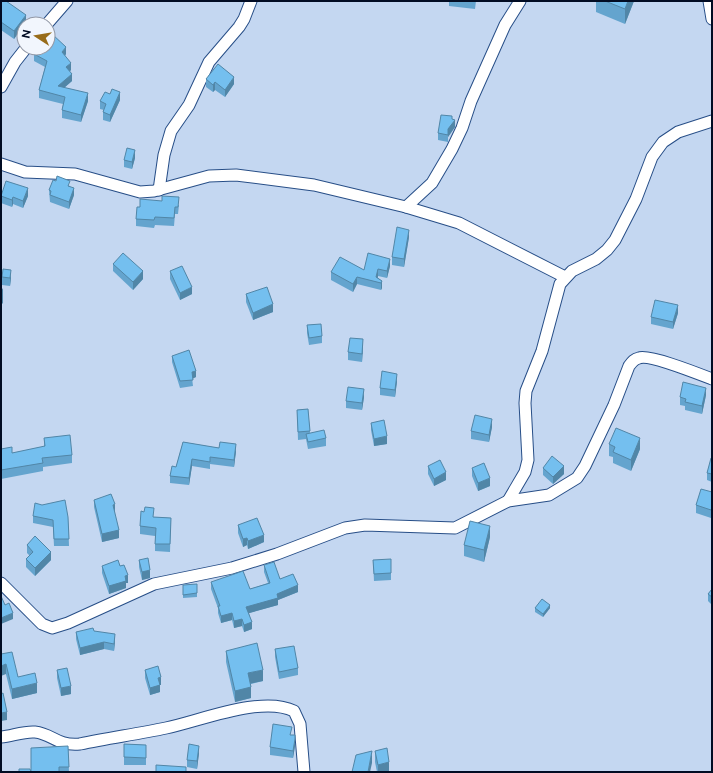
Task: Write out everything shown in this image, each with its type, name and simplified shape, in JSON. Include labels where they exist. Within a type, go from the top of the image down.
[{"type":"street","points":[[55,16],[67,1]]},
{"type":"street","points":[[159,190],[164,155],[171,131],[189,105],[209,62],[239,27],[251,1]]},
{"type":"street","points":[[406,206],[432,183],[452,149],[462,128],[471,101],[505,25],[520,1]]},
{"type":"street","points":[[709,1],[712,19]]},
{"type":"street","points":[[1,87],[20,56]]},
{"type":"street","points":[[508,501],[525,472],[528,460],[525,402],[526,391],[542,352],[556,296],[565,277],[572,271],[596,260],[611,245],[636,198],[652,157],[664,142],[678,132],[712,121]]},
{"type":"street","points":[[1,164],[26,172],[75,174],[130,191],[148,192],[199,177],[236,175],[314,185],[406,206],[459,223],[565,277]]},
{"type":"street","points":[[1,583],[42,624],[52,628],[68,623],[154,584],[232,568],[277,554],[345,528],[365,525],[455,528],[508,501],[549,495],[577,478],[585,466],[614,405],[629,366],[633,361],[640,357],[654,359],[712,379]]},
{"type":"street","points":[[1,737],[36,732],[58,742],[80,744],[163,729],[229,710],[281,706],[294,711],[300,724],[304,772]]},
{"type":"building","points":[[1,1],[6,1],[26,15],[16,16],[16,28],[14,31],[1,22]]},
{"type":"building","points":[[605,1],[628,1],[625,9]]},
{"type":"building","points":[[56,38],[66,47],[62,52],[71,63],[66,67],[72,74],[58,86],[88,93],[81,115],[62,110],[65,97],[39,90],[47,61],[38,56],[56,56]]},
{"type":"building","points":[[218,64],[234,77],[225,90],[215,82],[213,85],[206,79]]},
{"type":"building","points":[[112,89],[120,92],[110,115],[103,112],[106,104],[100,101],[105,92],[110,94]]},
{"type":"building","points":[[441,115],[452,116],[452,119],[455,120],[448,129],[448,135],[438,133]]},
{"type":"building","points":[[127,148],[135,150],[132,162],[124,160]]},
{"type":"building","points":[[57,176],[70,181],[68,186],[74,188],[69,202],[50,195],[51,191],[49,190],[53,180],[56,181]]},
{"type":"building","points":[[6,181],[28,188],[23,201],[13,197],[12,200],[1,196]]},
{"type":"building","points":[[162,196],[179,197],[178,207],[175,207],[174,218],[155,217],[154,220],[136,219],[137,207],[140,207],[140,199],[162,201]]},
{"type":"building","points":[[397,227],[409,230],[404,259],[392,257]]},
{"type":"building","points":[[123,253],[143,271],[133,282],[113,264]]},
{"type":"building","points":[[368,253],[390,259],[387,271],[378,269],[376,277],[382,281],[381,283],[357,277],[353,284],[331,272],[340,257],[364,270]]},
{"type":"building","points":[[182,266],[192,287],[180,293],[170,271]]},
{"type":"building","points":[[3,269],[11,270],[10,278],[2,277]]},
{"type":"building","points":[[267,287],[273,304],[253,313],[246,294]]},
{"type":"building","points":[[655,300],[678,305],[673,322],[651,317]]},
{"type":"building","points":[[321,324],[322,336],[309,338],[307,325]]},
{"type":"building","points":[[350,338],[363,339],[362,354],[348,352]]},
{"type":"building","points":[[189,350],[196,371],[192,372],[193,380],[180,381],[172,356]]},
{"type":"building","points":[[382,371],[397,374],[395,390],[380,388]]},
{"type":"building","points":[[683,382],[706,388],[702,406],[685,402],[686,399],[680,397]]},
{"type":"building","points":[[348,387],[364,389],[362,403],[346,401]]},
{"type":"building","points":[[308,409],[310,431],[298,432],[297,410]]},
{"type":"building","points":[[475,415],[492,419],[489,435],[471,431]]},
{"type":"building","points":[[384,420],[387,436],[374,439],[371,423]]},
{"type":"building","points":[[616,428],[640,438],[631,460],[613,452],[615,447],[609,444]]},
{"type":"building","points":[[324,430],[326,438],[308,442],[306,434]]},
{"type":"building","points":[[70,435],[72,455],[42,458],[43,463],[1,470],[1,449],[12,447],[12,453],[45,446],[44,438]]},
{"type":"building","points":[[183,442],[219,448],[220,442],[236,444],[234,460],[210,457],[210,462],[192,459],[189,478],[170,476],[172,466],[176,467]]},
{"type":"building","points":[[552,456],[564,466],[553,477],[543,468]]},
{"type":"building","points":[[712,458],[712,474],[707,473]]},
{"type":"building","points":[[440,460],[446,472],[434,479],[428,466]]},
{"type":"building","points":[[484,463],[490,478],[478,483],[472,468]]},
{"type":"building","points":[[701,489],[712,492],[711,510],[696,505]]},
{"type":"building","points":[[111,494],[115,504],[113,505],[119,530],[102,534],[94,500]]},
{"type":"building","points":[[65,500],[68,517],[69,539],[54,539],[53,520],[33,516],[35,503],[42,505]]},
{"type":"building","points":[[145,507],[154,508],[153,517],[171,518],[170,544],[155,544],[156,528],[140,526],[141,511],[144,512]]},
{"type":"building","points":[[257,518],[264,535],[248,541],[247,538],[243,539],[238,525]]},
{"type":"building","points":[[470,521],[490,526],[484,550],[464,545]]},
{"type":"building","points":[[35,536],[51,552],[35,568],[26,559],[33,552],[27,545]]},
{"type":"building","points":[[148,558],[150,570],[142,572],[139,560]]},
{"type":"building","points":[[391,559],[391,573],[374,574],[373,560]]},
{"type":"building","points":[[118,560],[120,566],[124,565],[128,575],[125,576],[126,581],[109,586],[102,566]]},
{"type":"building","points":[[274,562],[280,579],[293,574],[298,585],[277,594],[278,598],[246,607],[252,622],[244,625],[242,619],[234,621],[232,613],[221,616],[218,606],[220,606],[211,582],[243,571],[250,589],[270,583],[264,565]]},
{"type":"building","points":[[197,584],[197,593],[183,595],[183,585]]},
{"type":"building","points":[[712,589],[712,597],[708,594]]},
{"type":"building","points":[[1,596],[5,605],[9,603],[13,613],[1,618]]},
{"type":"building","points":[[542,599],[550,605],[543,614],[535,608]]},
{"type":"building","points":[[93,628],[94,631],[115,634],[114,644],[104,642],[80,648],[76,632]]},
{"type":"building","points":[[257,643],[263,670],[248,673],[251,687],[235,691],[226,651]]},
{"type":"building","points":[[294,646],[298,668],[279,672],[275,649]]},
{"type":"building","points":[[12,652],[18,677],[35,673],[37,683],[12,689],[6,664],[1,666],[1,654]]},
{"type":"building","points":[[158,666],[161,677],[158,678],[160,685],[150,688],[145,670]]},
{"type":"building","points":[[67,668],[71,686],[61,688],[57,670]]},
{"type":"building","points":[[3,693],[7,712],[1,713],[1,694]]},
{"type":"building","points":[[273,724],[292,727],[290,735],[295,735],[293,751],[270,747]]},
{"type":"building","points":[[124,744],[146,745],[146,758],[124,757]]},
{"type":"building","points":[[189,744],[199,746],[197,761],[187,760]]},
{"type":"building","points":[[68,746],[69,767],[59,767],[59,772],[31,772],[31,748]]},
{"type":"building","points":[[387,748],[389,762],[378,765],[375,751]]},
{"type":"building","points":[[372,751],[368,772],[352,772],[356,755]]},
{"type":"building","points":[[156,765],[186,767],[186,772],[156,772]]},
{"type":"building","points":[[19,769],[30,769],[31,772],[19,772]]}]
